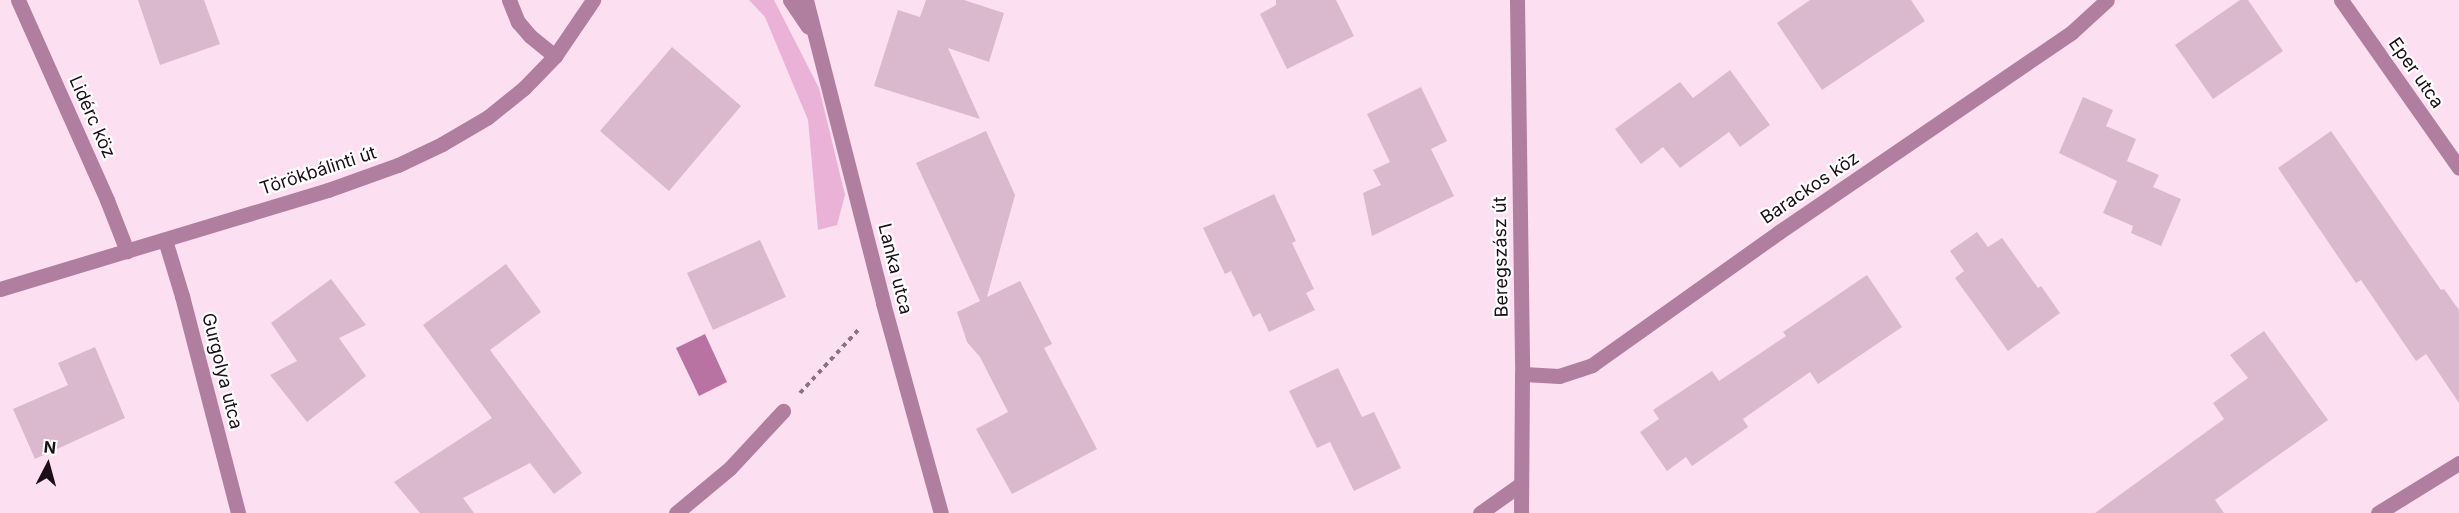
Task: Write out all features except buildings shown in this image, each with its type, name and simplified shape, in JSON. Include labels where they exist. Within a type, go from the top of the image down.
[{"type":"street","name":"Lidérc köz","points":[[18,0],[107,200],[127,251]]},
{"type":"street","points":[[509,0],[518,22],[530,36],[555,56]]},
{"type":"street","name":"Törökbálinti út","points":[[0,289],[327,190],[398,165],[442,144],[488,117],[524,88],[555,56],[593,0]]},
{"type":"street","name":"Lanka utca","points":[[790,0],[813,34]]},
{"type":"street","name":"Lanka utca","points":[[806,0],[813,34],[842,134],[883,303],[941,513]]},
{"type":"street","name":"Beregszász út","points":[[1517,0],[1522,374],[1521,513]]},
{"type":"street","name":"Barackos köz","points":[[1522,374],[1559,376],[1592,365],[1779,232],[2072,32],[2107,0]]},
{"type":"street","name":"Eper utca","points":[[2341,0],[2459,168]]},
{"type":"street","name":"Gurgolya utca","points":[[165,240],[182,296],[238,513]]},
{"type":"street","points":[[676,513],[730,468],[783,411]]},
{"type":"street","points":[[2378,513],[2459,463]]},
{"type":"street","points":[[1480,513],[1521,484]]},
{"type":"path","points":[[783,411],[883,303]]},
{"type":"shaded area","points":[[749,0],[774,0],[819,88],[845,195],[837,225],[818,230],[808,120],[765,17]]},
{"type":"shaded area","points":[[705,334],[727,382],[699,396],[676,348]]}]
